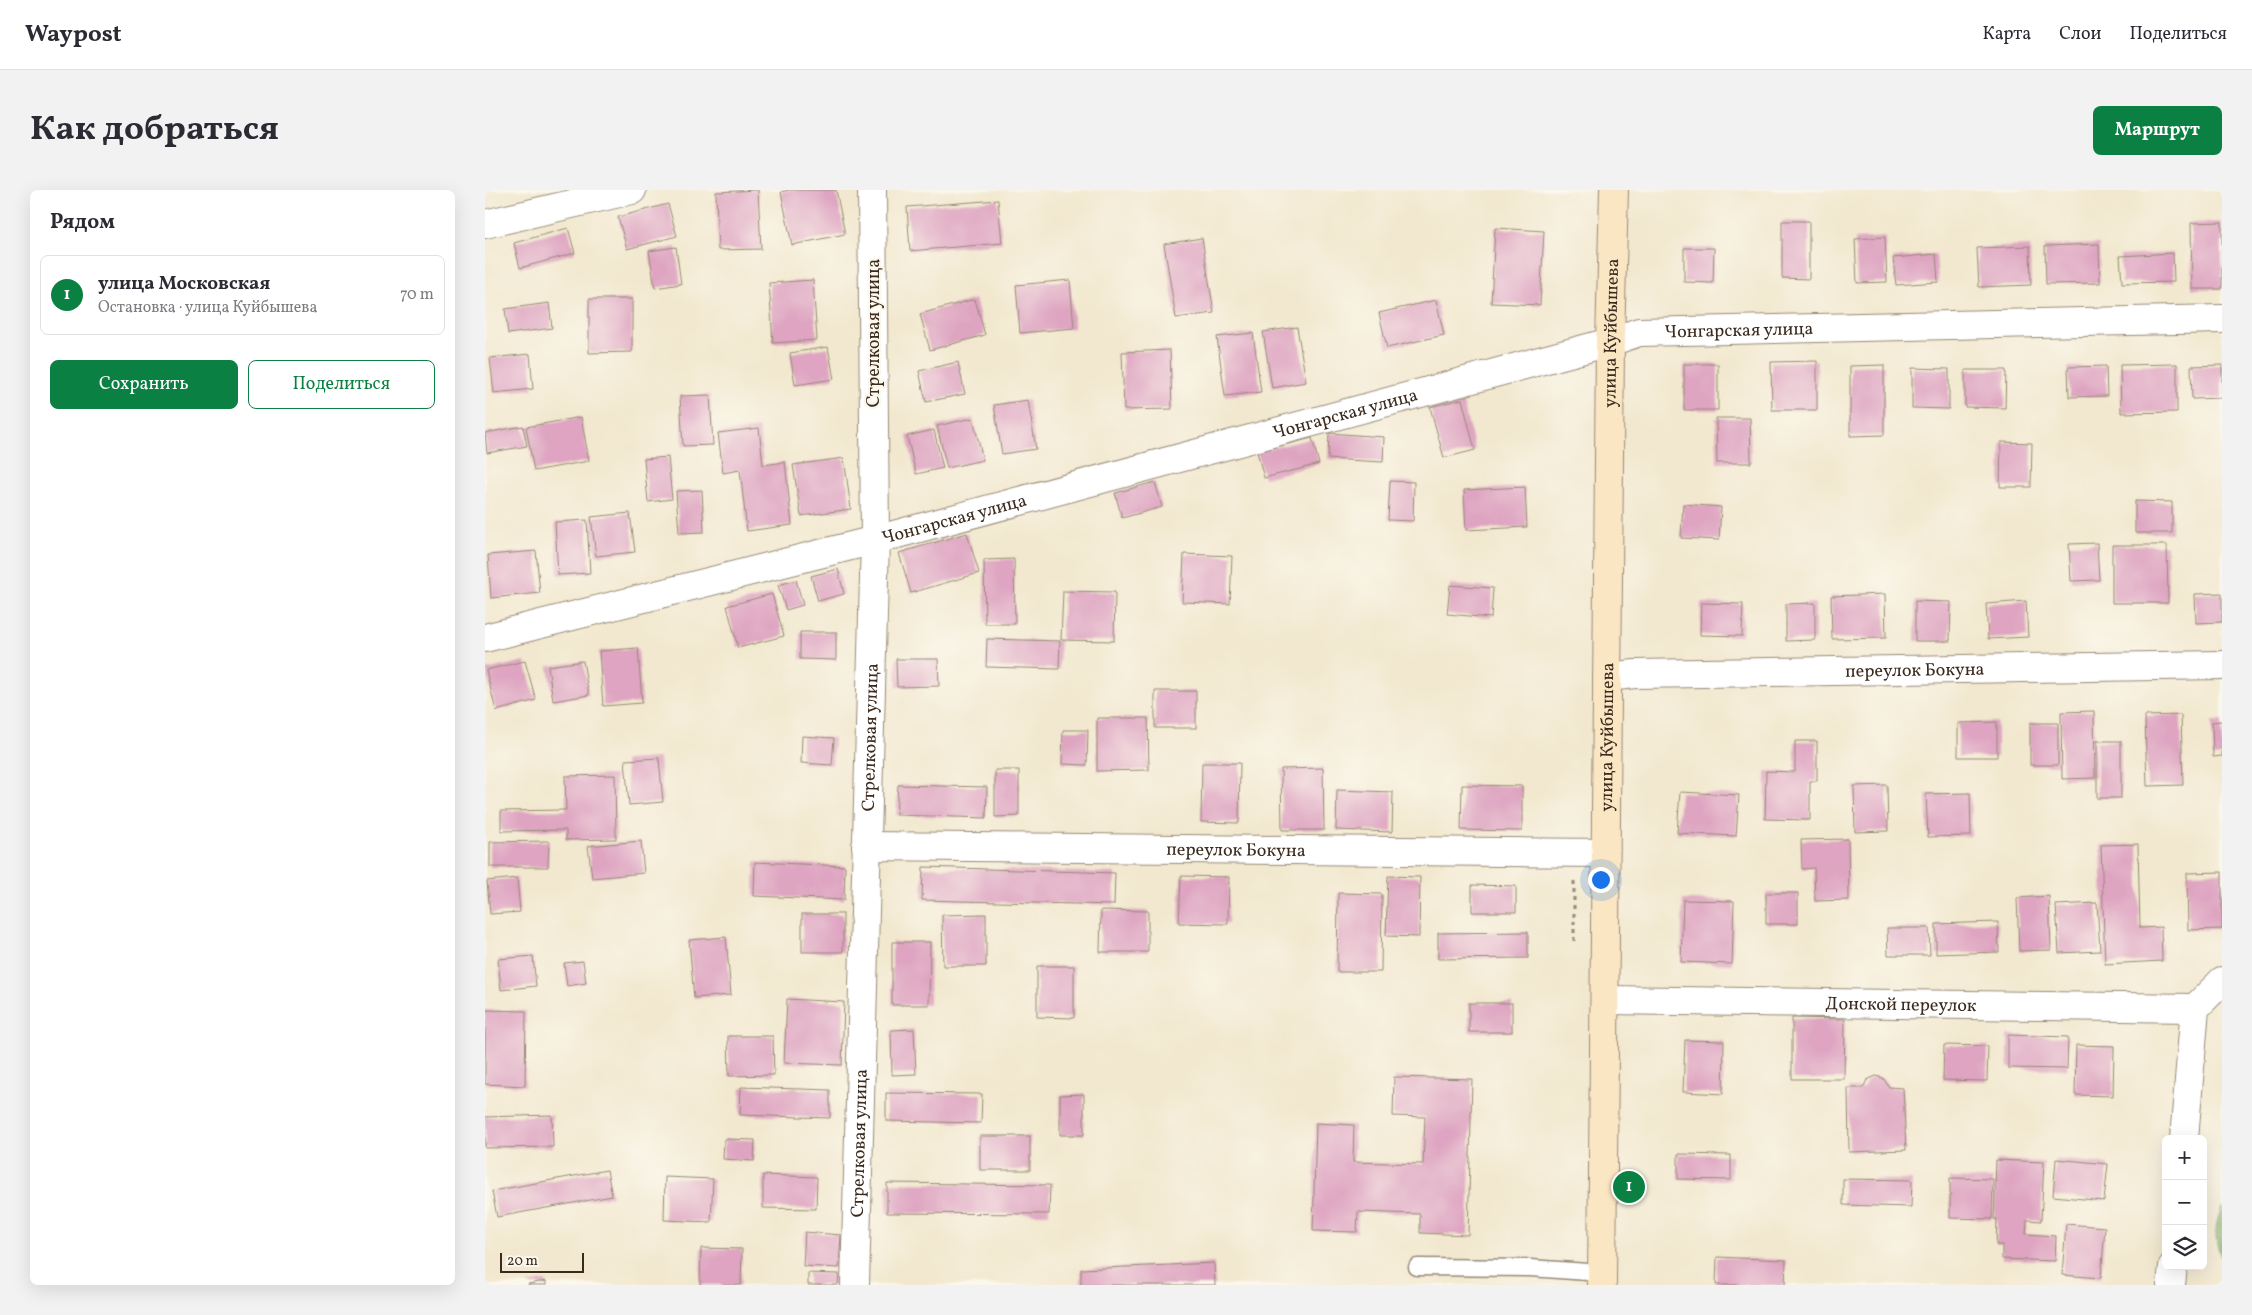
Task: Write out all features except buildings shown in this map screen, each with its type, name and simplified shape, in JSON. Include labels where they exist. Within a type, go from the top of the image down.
[{"type":"main road","name":"улица Куйбышева","points":[[1602,1279],[1606,1000],[1605,853],[1610,342],[1614,190]]},
{"type":"street","points":[[485,224],[632,190]]},
{"type":"street","name":"Стрелковая улица","points":[[855,1285],[875,540],[872,190]]},
{"type":"street","name":"Чонгарская улица","points":[[485,638],[875,540],[1610,342],[1639,332],[2222,319]]},
{"type":"street","name":"переулок Бокуна","points":[[1607,677],[1645,674],[2222,665]]},
{"type":"street","name":"переулок Бокуна","points":[[866,846],[1605,853]]},
{"type":"street","points":[[2184,1135],[2195,1008],[2222,982]]},
{"type":"street","name":"Донской переулок","points":[[1606,1000],[2195,1008]]},
{"type":"street","points":[[2171,1285],[2173,1270]]},
{"type":"lane","points":[[1417,1267],[1530,1268],[1602,1279]]},
{"type":"green space","points":[[2222,1207],[2222,1257],[2217,1244],[2216,1232]]},
{"type":"place","name":"улица Московская","points":[[1629,1187]]}]
